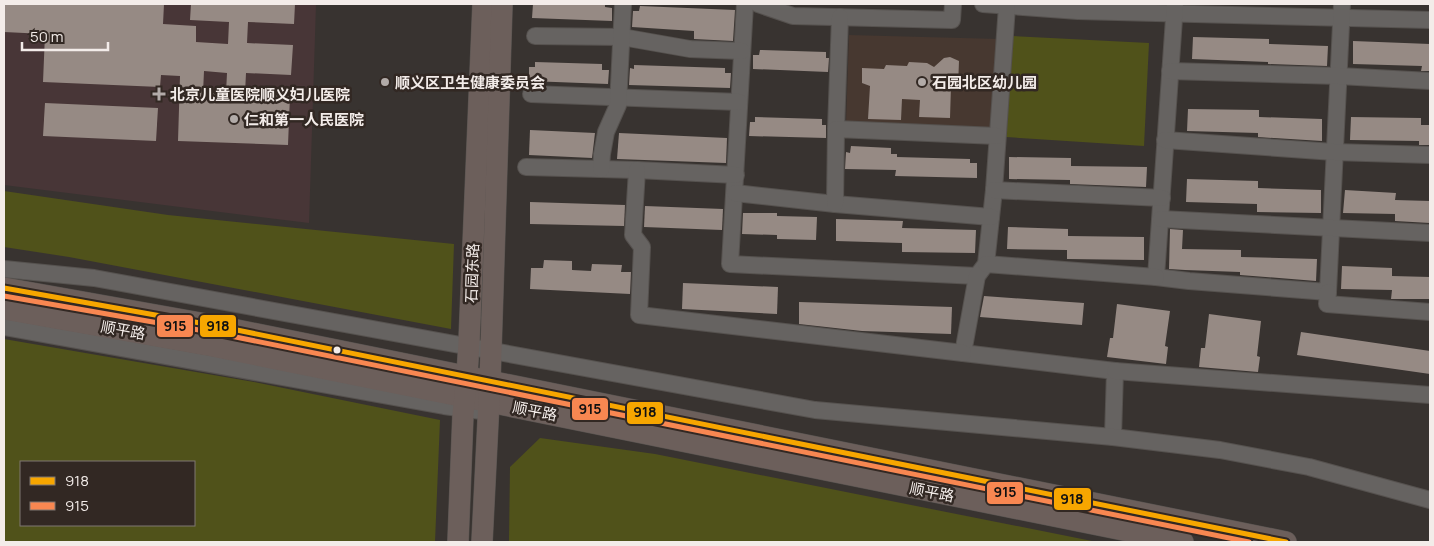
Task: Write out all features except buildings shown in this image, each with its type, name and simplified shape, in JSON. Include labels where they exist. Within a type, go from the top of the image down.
[{"type":"main road","name":"石园东路","points":[[458,542],[483,4]]},
{"type":"main road","name":"石园东路","points":[[482,542],[491,351],[502,4]]},
{"type":"main road","name":"顺平路","points":[[4,288],[217,326],[465,394]]},
{"type":"main road","name":"顺平路","points":[[4,309],[1286,542]]},
{"type":"main road","name":"顺平路","points":[[489,398],[1183,542]]},
{"type":"street","points":[[602,169],[602,154],[606,132],[620,96],[623,4]]},
{"type":"street","points":[[744,4],[730,264],[981,270],[1156,277],[1328,292]]},
{"type":"street","points":[[758,4],[793,16],[952,20],[952,4]]},
{"type":"street","points":[[983,4],[1007,6],[1342,11],[1430,20]]},
{"type":"street","points":[[963,354],[991,218],[1007,6]]},
{"type":"street","points":[[1156,277],[1174,9]]},
{"type":"street","points":[[1342,11],[1328,304],[1430,312]]},
{"type":"street","points":[[835,204],[840,17]]},
{"type":"street","points":[[535,36],[622,37],[690,49],[742,51]]},
{"type":"street","points":[[1170,71],[1430,81]]},
{"type":"street","points":[[531,94],[739,102]]},
{"type":"street","points":[[836,129],[997,136]]},
{"type":"street","points":[[1165,140],[1334,152],[1430,155]]},
{"type":"street","points":[[526,167],[736,175]]},
{"type":"street","points":[[637,170],[633,235],[642,247],[639,315],[1115,372],[1430,395]]},
{"type":"street","points":[[994,190],[1162,198]]},
{"type":"street","points":[[735,193],[991,218]]},
{"type":"street","points":[[1161,219],[1430,232]]},
{"type":"street","points":[[4,269],[94,278],[815,410],[1113,437],[1220,450],[1309,467],[1430,500]]},
{"type":"street","points":[[4,327],[444,406],[465,394],[489,398]]},
{"type":"street","points":[[1113,437],[1115,372]]},
{"type":"shaded area","name":"北京儿童医院顺义妇儿医院","points":[[4,4],[316,4],[309,223],[4,185]]},
{"type":"shaded area","name":"石园北区幼儿园","points":[[849,35],[999,39],[993,131],[846,125]]},
{"type":"shaded area","points":[[1011,36],[1149,43],[1144,146],[1006,137]]},
{"type":"shaded area","points":[[4,191],[168,215],[454,244],[451,329],[69,257],[4,247]]},
{"type":"shaded area","points":[[4,339],[254,382],[440,420],[435,542],[4,542]]},
{"type":"shaded area","points":[[540,438],[655,454],[1097,542],[509,542],[510,467]]},
{"type":"transit line","name":"918","points":[[4,288],[217,326],[1286,542]]},
{"type":"transit line","name":"915","points":[[4,296],[216,333],[1249,542]]},
{"type":"place","name":"顺义区卫生健康委员会","points":[[385,82]]},
{"type":"place","name":"石园北区幼儿园","points":[[922,82]]},
{"type":"place","name":"北京儿童医院顺义妇儿医院","points":[[159,94]]},
{"type":"place","name":"仁和第一人民医院","points":[[234,119]]}]
